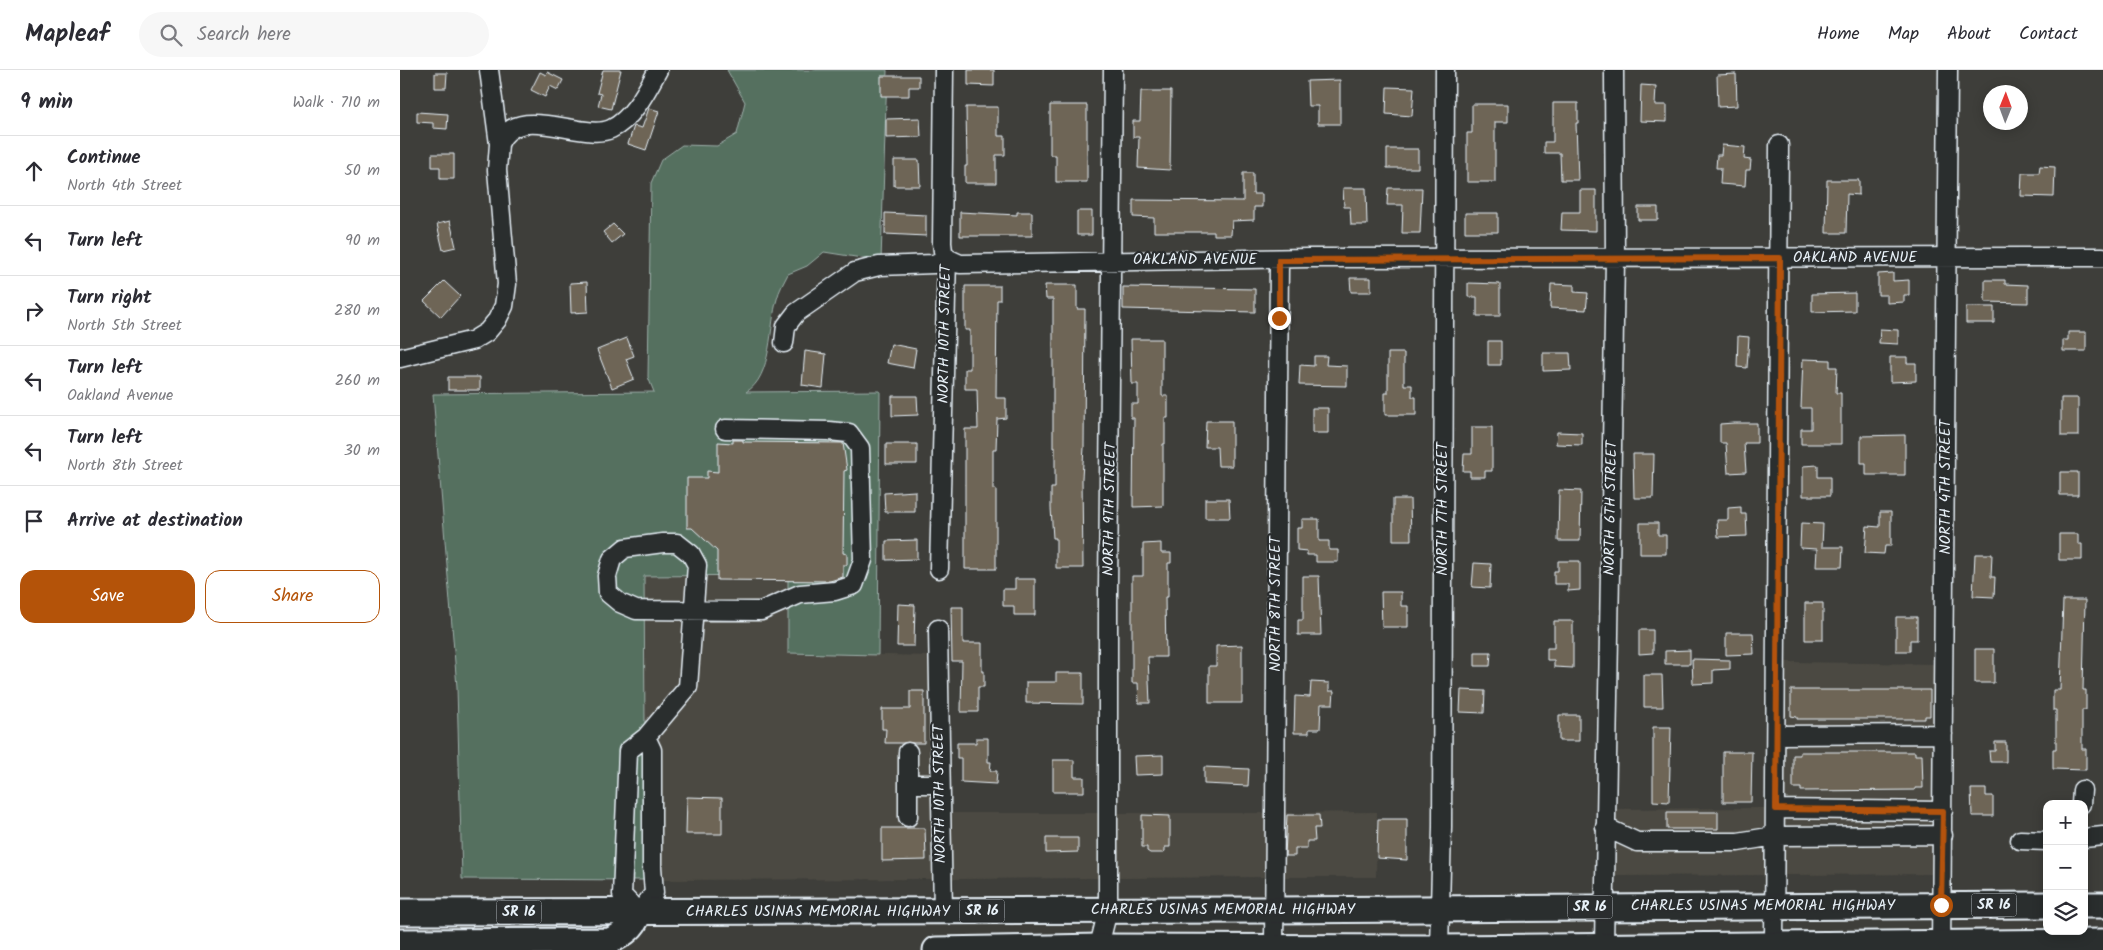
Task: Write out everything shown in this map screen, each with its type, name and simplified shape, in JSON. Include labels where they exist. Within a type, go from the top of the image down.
[{"type":"highway","name":"CHARLES USINAS MEMORIAL HIGHWAY","points":[[400,912],[943,912],[2043,905]]},
{"type":"highway","points":[[2088,905],[2103,905]]},
{"type":"highway","points":[[400,942],[610,941],[625,933],[635,924],[639,913]]},
{"type":"highway","points":[[936,950],[1774,945],[1941,947],[2103,942]]},
{"type":"street","points":[[400,358],[474,340],[487,332],[497,320],[504,306],[507,284],[497,170],[498,144],[489,70]]},
{"type":"street","points":[[498,144],[505,133],[520,126],[542,124],[601,132],[612,129],[623,122],[644,94],[658,70]]},
{"type":"street","name":"NORTH 10TH STREET","points":[[939,569],[948,258],[943,251],[942,242],[944,70]]},
{"type":"street","name":"NORTH 9TH STREET","points":[[1098,948],[1108,910],[1108,588],[1114,70]]},
{"type":"street","name":"NORTH 7TH STREET","points":[[1439,948],[1445,70]]},
{"type":"street","name":"NORTH 6TH STREET","points":[[1604,946],[1615,259],[1614,70]]},
{"type":"street","name":"NORTH 4TH STREET","points":[[1941,947],[1948,70]]},
{"type":"street","points":[[1774,945],[1780,258],[1779,145]]},
{"type":"street","name":"OAKLAND AVENUE","points":[[948,258],[960,264],[1113,261],[2103,257]]},
{"type":"street","points":[[784,343],[786,326],[796,313],[855,272],[879,266],[934,264],[948,258]]},
{"type":"street","name":"NORTH 8TH STREET","points":[[1274,948],[1279,260]]},
{"type":"street","points":[[646,737],[652,750],[654,893],[639,913],[622,895],[624,804],[628,751],[646,737],[688,687],[692,612],[697,565],[691,554],[677,543],[625,548],[612,559],[607,576],[608,593],[620,603],[636,610],[692,612],[761,611],[800,594],[835,591],[854,585],[863,560],[860,448],[849,433],[829,430],[725,429]]},
{"type":"street","name":"NORTH 10TH STREET","points":[[938,629],[943,912]]},
{"type":"street","points":[[1776,735],[1942,734]]},
{"type":"street","points":[[908,752],[908,817]]},
{"type":"street","points":[[908,784],[940,784]]},
{"type":"street","points":[[624,804],[652,804]]},
{"type":"street","points":[[1776,809],[1943,811]]},
{"type":"street","points":[[1799,810],[1799,836]]},
{"type":"street","points":[[1920,810],[1920,835]]},
{"type":"street","points":[[1605,827],[1637,842],[1738,842],[1775,836],[1943,835]]},
{"type":"street","points":[[2088,838],[2103,836]]},
{"type":"street","points":[[2020,840],[2043,841]]},
{"type":"shaded area","points":[[788,575],[789,653],[932,656],[935,879],[646,880],[643,576]]},
{"type":"shaded area","points":[[1785,662],[1937,664],[1935,874],[1781,875]]},
{"type":"shaded area","points":[[1769,808],[1768,875],[1611,876],[1611,809]]},
{"type":"shaded area","points":[[1377,812],[1376,877],[1280,877],[1281,813]]},
{"type":"shaded area","points":[[947,813],[1103,813],[1102,878],[949,879]]},
{"type":"shaded area","points":[[1116,813],[1268,813],[1267,877],[1115,878]]},
{"type":"green space","points":[[727,70],[887,70],[881,261],[824,252],[807,266],[788,274],[780,289],[774,310],[766,363],[755,385],[746,392],[880,391],[878,655],[788,653],[788,575],[644,576],[646,880],[462,879],[457,687],[433,394],[654,392],[648,377],[651,183],[661,160],[682,145],[717,146],[737,134],[745,102]]},
{"type":"building","points":[[603,70],[621,70],[611,109],[598,106],[601,94],[597,93]]},
{"type":"building","points":[[968,70],[994,70],[994,86],[968,85]]},
{"type":"building","points":[[540,72],[546,75],[547,72],[563,80],[558,90],[550,86],[545,97],[531,90]]},
{"type":"building","points":[[435,73],[447,73],[446,88],[435,88]]},
{"type":"building","points":[[1736,74],[1737,106],[1718,107],[1717,75]]},
{"type":"building","points":[[881,76],[919,76],[919,87],[909,87],[909,96],[881,96]]},
{"type":"building","points":[[1340,80],[1340,124],[1318,124],[1318,106],[1308,106],[1307,81]]},
{"type":"building","points":[[1641,85],[1656,86],[1655,105],[1667,105],[1667,122],[1640,121]]},
{"type":"building","points":[[1387,87],[1414,88],[1412,116],[1386,114]]},
{"type":"building","points":[[1141,91],[1171,91],[1170,170],[1138,168],[1139,137],[1133,137],[1133,121],[1140,121]]},
{"type":"building","points":[[1553,103],[1578,103],[1578,123],[1576,123],[1578,180],[1561,180],[1560,153],[1544,153],[1544,142],[1553,142]]},
{"type":"building","points":[[1472,104],[1508,104],[1508,122],[1495,122],[1495,182],[1467,182],[1467,133],[1472,133]]},
{"type":"building","points":[[1050,105],[1087,105],[1087,182],[1056,182],[1056,155],[1050,155]]},
{"type":"building","points":[[966,107],[998,107],[998,136],[1005,136],[1005,155],[996,155],[996,183],[965,183],[965,166],[967,166]]},
{"type":"building","points":[[649,108],[659,111],[646,150],[628,144],[634,126],[642,128]]},
{"type":"building","points":[[417,112],[448,114],[447,129],[433,128],[433,123],[417,122]]},
{"type":"building","points":[[920,118],[921,137],[886,138],[886,119]]},
{"type":"building","points":[[1722,145],[1745,147],[1744,159],[1751,160],[1750,170],[1746,170],[1745,186],[1720,184],[1721,168],[1716,168],[1717,155],[1721,155]]},
{"type":"building","points":[[1387,149],[1418,149],[1418,168],[1387,168]]},
{"type":"building","points":[[432,154],[454,154],[454,179],[440,179],[440,167],[432,167]]},
{"type":"building","points":[[894,160],[919,160],[920,186],[894,186]]},
{"type":"building","points":[[2040,166],[2055,167],[2054,197],[2021,196],[2022,173],[2039,173]]},
{"type":"building","points":[[1243,173],[1253,173],[1253,194],[1262,194],[1262,207],[1254,207],[1254,220],[1232,221],[1231,235],[1214,235],[1214,232],[1154,232],[1154,218],[1133,217],[1133,200],[1243,201]]},
{"type":"building","points":[[1827,180],[1859,180],[1859,195],[1847,194],[1846,233],[1826,233]]},
{"type":"building","points":[[1343,188],[1366,188],[1367,225],[1351,225],[1350,207],[1344,207]]},
{"type":"building","points":[[1388,188],[1422,188],[1420,233],[1402,233],[1403,205],[1387,205]]},
{"type":"building","points":[[1580,190],[1596,190],[1596,231],[1561,230],[1562,212],[1580,212]]},
{"type":"building","points":[[1638,207],[1658,207],[1658,220],[1638,220]]},
{"type":"building","points":[[1077,211],[1092,211],[1092,235],[1077,235]]},
{"type":"building","points":[[960,212],[1017,215],[1017,212],[1032,212],[1032,236],[960,236]]},
{"type":"building","points":[[885,213],[926,215],[926,236],[885,234]]},
{"type":"building","points":[[1465,213],[1498,213],[1498,232],[1465,232]]},
{"type":"building","points":[[450,221],[456,247],[443,250],[437,224]]},
{"type":"building","points":[[613,224],[623,234],[612,243],[603,232]]},
{"type":"building","points":[[1893,273],[1893,281],[1909,280],[1909,295],[1904,295],[1904,302],[1887,303],[1887,295],[1878,295],[1878,274]]},
{"type":"building","points":[[1350,278],[1371,278],[1371,292],[1351,292]]},
{"type":"building","points":[[1985,280],[2005,280],[2005,284],[2028,285],[2028,303],[1985,302]]},
{"type":"building","points":[[444,281],[460,296],[441,317],[424,301]]},
{"type":"building","points":[[587,282],[588,312],[571,313],[570,283]]},
{"type":"building","points":[[1468,283],[1500,284],[1500,316],[1477,316],[1477,297],[1468,297]]},
{"type":"building","points":[[1551,284],[1574,285],[1574,292],[1588,293],[1586,310],[1550,308]]},
{"type":"building","points":[[1045,285],[1077,285],[1077,309],[1085,309],[1082,478],[1083,568],[1056,568],[1056,538],[1053,538],[1051,508],[1051,488],[1055,488],[1055,448],[1053,448],[1053,299],[1046,299]]},
{"type":"building","points":[[965,286],[1000,286],[1000,300],[997,300],[996,398],[1006,398],[1006,418],[997,419],[996,449],[993,449],[993,489],[996,489],[996,569],[965,569],[965,429],[978,429],[977,389],[965,389],[965,369],[970,369],[970,330],[965,330]]},
{"type":"building","points":[[1123,287],[1255,289],[1255,312],[1123,309]]},
{"type":"building","points":[[1855,293],[1855,311],[1812,312],[1812,294]]},
{"type":"building","points":[[1966,307],[1994,307],[1994,323],[1966,323]]},
{"type":"building","points":[[1880,329],[1898,330],[1898,344],[1879,343]]},
{"type":"building","points":[[2068,332],[2086,332],[2086,351],[2063,351],[2063,340],[2068,340]]},
{"type":"building","points":[[1738,336],[1749,337],[1747,368],[1737,367]]},
{"type":"building","points":[[627,338],[634,356],[626,359],[634,379],[612,388],[597,350]]},
{"type":"building","points":[[1131,339],[1162,339],[1162,396],[1168,396],[1168,418],[1165,418],[1165,444],[1163,444],[1163,506],[1133,507],[1134,418],[1131,418],[1131,404],[1138,404],[1138,384],[1132,384]]},
{"type":"building","points":[[1488,341],[1501,341],[1501,365],[1488,365]]},
{"type":"building","points":[[891,344],[916,349],[913,368],[887,363]]},
{"type":"building","points":[[805,351],[826,354],[823,388],[802,385]]},
{"type":"building","points":[[1388,353],[1404,353],[1404,385],[1412,385],[1412,397],[1416,397],[1416,415],[1385,415],[1385,393],[1388,393]]},
{"type":"building","points":[[1543,353],[1570,353],[1571,370],[1543,371]]},
{"type":"building","points":[[1314,356],[1327,356],[1326,365],[1347,366],[1347,386],[1299,385],[1300,365],[1314,366]]},
{"type":"building","points":[[1890,357],[1907,357],[1907,363],[1916,363],[1916,381],[1890,382]]},
{"type":"building","points":[[1803,359],[1830,360],[1830,367],[1837,367],[1836,393],[1841,393],[1841,444],[1801,444],[1801,429],[1811,429],[1811,408],[1801,408]]},
{"type":"building","points":[[448,377],[480,377],[480,390],[448,390]]},
{"type":"building","points":[[892,396],[917,396],[918,415],[892,416]]},
{"type":"building","points":[[2061,398],[2078,398],[2078,436],[2061,436]]},
{"type":"building","points":[[1312,408],[1328,408],[1328,433],[1312,433]]},
{"type":"building","points":[[1206,421],[1232,421],[1232,466],[1218,466],[1217,447],[1205,447]]},
{"type":"building","points":[[1757,423],[1757,443],[1744,443],[1746,472],[1728,473],[1726,443],[1720,443],[1720,424]]},
{"type":"building","points":[[1472,427],[1492,427],[1492,471],[1485,471],[1485,477],[1470,477],[1470,471],[1463,471],[1464,454],[1472,454]]},
{"type":"building","points":[[1557,432],[1582,433],[1582,445],[1556,444]]},
{"type":"building","points":[[1905,435],[1905,475],[1866,475],[1866,463],[1861,463],[1861,436]]},
{"type":"building","points":[[733,440],[743,440],[743,442],[843,443],[847,470],[844,471],[843,553],[847,554],[847,565],[843,565],[843,577],[830,581],[717,580],[717,551],[692,528],[687,528],[687,478],[707,478],[707,471],[718,472],[718,442],[733,443]]},
{"type":"building","points":[[886,444],[917,444],[917,464],[886,464]]},
{"type":"building","points":[[1633,454],[1654,454],[1653,498],[1634,498]]},
{"type":"building","points":[[1818,465],[1818,477],[1830,477],[1830,496],[1803,496],[1803,466]]},
{"type":"building","points":[[2060,472],[2078,472],[2078,495],[2060,495]]},
{"type":"building","points":[[1559,490],[1581,491],[1580,541],[1558,541]]},
{"type":"building","points":[[915,491],[915,512],[885,512],[884,493]]},
{"type":"building","points":[[1205,499],[1229,499],[1230,518],[1205,518]]},
{"type":"building","points":[[1393,499],[1410,499],[1411,540],[1393,540]]},
{"type":"building","points":[[1741,507],[1741,514],[1746,514],[1747,536],[1718,537],[1717,520],[1728,520],[1728,508]]},
{"type":"building","points":[[1880,512],[1891,512],[1891,546],[1885,546],[1884,554],[1865,553],[1867,526],[1880,527]]},
{"type":"building","points":[[1302,519],[1319,519],[1319,541],[1329,541],[1329,550],[1338,550],[1338,562],[1316,562],[1316,555],[1307,555],[1307,551],[1297,550],[1297,528],[1302,528]]},
{"type":"building","points":[[1640,523],[1658,523],[1658,535],[1666,535],[1666,554],[1640,554]]},
{"type":"building","points":[[1801,523],[1823,524],[1822,547],[1843,547],[1842,567],[1816,567],[1817,549],[1800,548]]},
{"type":"building","points":[[2059,534],[2078,534],[2078,544],[2082,544],[2082,560],[2059,560]]},
{"type":"building","points":[[917,540],[917,559],[886,560],[886,541]]},
{"type":"building","points":[[1161,543],[1161,553],[1171,553],[1171,563],[1168,563],[1168,597],[1165,597],[1166,657],[1148,657],[1150,703],[1139,703],[1138,683],[1132,683],[1132,576],[1143,576],[1143,544]]},
{"type":"building","points":[[1975,554],[1992,554],[1991,577],[1995,577],[1994,597],[1973,596]]},
{"type":"building","points":[[1558,561],[1580,561],[1580,590],[1568,591],[1568,584],[1554,584],[1554,571],[1558,571]]},
{"type":"building","points":[[1474,563],[1491,564],[1490,588],[1472,587]]},
{"type":"building","points":[[1303,576],[1319,576],[1321,635],[1298,635],[1298,620],[1303,620]]},
{"type":"building","points":[[1015,579],[1035,579],[1035,615],[1014,615],[1014,606],[1003,606],[1003,589],[1015,589]]},
{"type":"building","points":[[1381,592],[1401,592],[1401,606],[1408,606],[1408,627],[1382,627]]},
{"type":"building","points":[[2063,600],[2085,600],[2083,690],[2086,690],[2086,710],[2082,710],[2082,749],[2086,749],[2086,770],[2053,769],[2053,749],[2056,749],[2056,710],[2053,710],[2053,690],[2060,690]]},
{"type":"building","points":[[1805,603],[1823,603],[1823,640],[1805,640]]},
{"type":"building","points":[[898,604],[915,605],[914,646],[897,646]]},
{"type":"building","points":[[951,607],[963,607],[963,643],[982,643],[984,687],[978,687],[978,712],[961,712],[962,661],[952,661]]},
{"type":"building","points":[[1896,617],[1917,617],[1917,640],[1910,640],[1910,651],[1896,651]]},
{"type":"building","points":[[1554,621],[1573,621],[1573,668],[1554,667],[1554,660],[1547,660],[1547,648],[1554,648]]},
{"type":"building","points":[[1639,630],[1653,630],[1653,653],[1639,654]]},
{"type":"building","points":[[1726,633],[1753,633],[1754,654],[1726,655]]},
{"type":"building","points":[[1242,645],[1242,703],[1209,703],[1209,666],[1216,666],[1216,646]]},
{"type":"building","points":[[1975,649],[1994,649],[1994,683],[1975,683]]},
{"type":"building","points":[[1690,650],[1690,664],[1665,664],[1665,651]]},
{"type":"building","points":[[1475,652],[1491,652],[1490,666],[1475,666]]},
{"type":"building","points":[[1692,659],[1730,660],[1730,669],[1713,670],[1713,683],[1693,684]]},
{"type":"building","points":[[1056,673],[1083,673],[1083,704],[1026,703],[1026,682],[1056,682]]},
{"type":"building","points":[[1644,675],[1662,675],[1663,707],[1644,707]]},
{"type":"building","points":[[1311,682],[1329,683],[1329,691],[1334,691],[1333,704],[1321,704],[1320,729],[1309,729],[1309,733],[1294,733],[1295,696],[1310,697]]},
{"type":"building","points":[[1461,690],[1485,691],[1484,713],[1460,712]]},
{"type":"building","points":[[1791,690],[1930,690],[1930,716],[1925,716],[1925,719],[1797,719],[1797,717],[1791,716]]},
{"type":"building","points":[[910,691],[924,691],[924,743],[885,743],[886,729],[882,729],[882,709],[910,709]]},
{"type":"building","points":[[1559,715],[1579,715],[1579,741],[1559,741]]},
{"type":"building","points":[[1653,727],[1671,727],[1669,802],[1653,801]]},
{"type":"building","points":[[976,738],[988,738],[988,762],[991,762],[990,771],[997,771],[996,784],[961,782],[961,758],[957,758],[957,743],[976,743]]},
{"type":"building","points":[[1995,742],[2006,742],[2006,762],[1990,762],[1989,751],[1995,751]]},
{"type":"building","points":[[1723,752],[1752,752],[1751,802],[1723,802]]},
{"type":"building","points":[[1800,752],[1915,752],[1915,755],[1922,755],[1923,788],[1915,788],[1915,790],[1801,791],[1801,788],[1793,788],[1793,755],[1800,755]]},
{"type":"building","points":[[1163,755],[1163,774],[1135,775],[1134,756]]},
{"type":"building","points":[[1053,760],[1074,760],[1074,777],[1084,777],[1084,792],[1053,792]]},
{"type":"building","points":[[1204,767],[1249,769],[1248,786],[1204,784]]},
{"type":"building","points":[[1971,789],[1986,789],[1986,796],[1993,796],[1993,816],[1972,816]]},
{"type":"building","points":[[687,797],[722,798],[722,834],[686,834]]},
{"type":"building","points":[[1667,812],[1718,812],[1718,829],[1667,829]]},
{"type":"building","points":[[1142,815],[1170,816],[1170,847],[1165,847],[1165,851],[1162,853],[1150,853],[1147,851],[1147,847],[1142,847]]},
{"type":"building","points":[[1287,815],[1319,815],[1320,828],[1314,828],[1315,841],[1307,841],[1307,848],[1295,848],[1295,856],[1285,856]]},
{"type":"building","points":[[1378,819],[1407,819],[1407,860],[1377,858]]},
{"type":"building","points":[[882,828],[925,828],[926,860],[882,861]]},
{"type":"building","points":[[1046,838],[1078,838],[1078,852],[1046,853]]},
{"type":"route","points":[[1279,318],[1279,260],[1309,258],[1780,258],[1776,809],[1943,811],[1941,905]]}]
